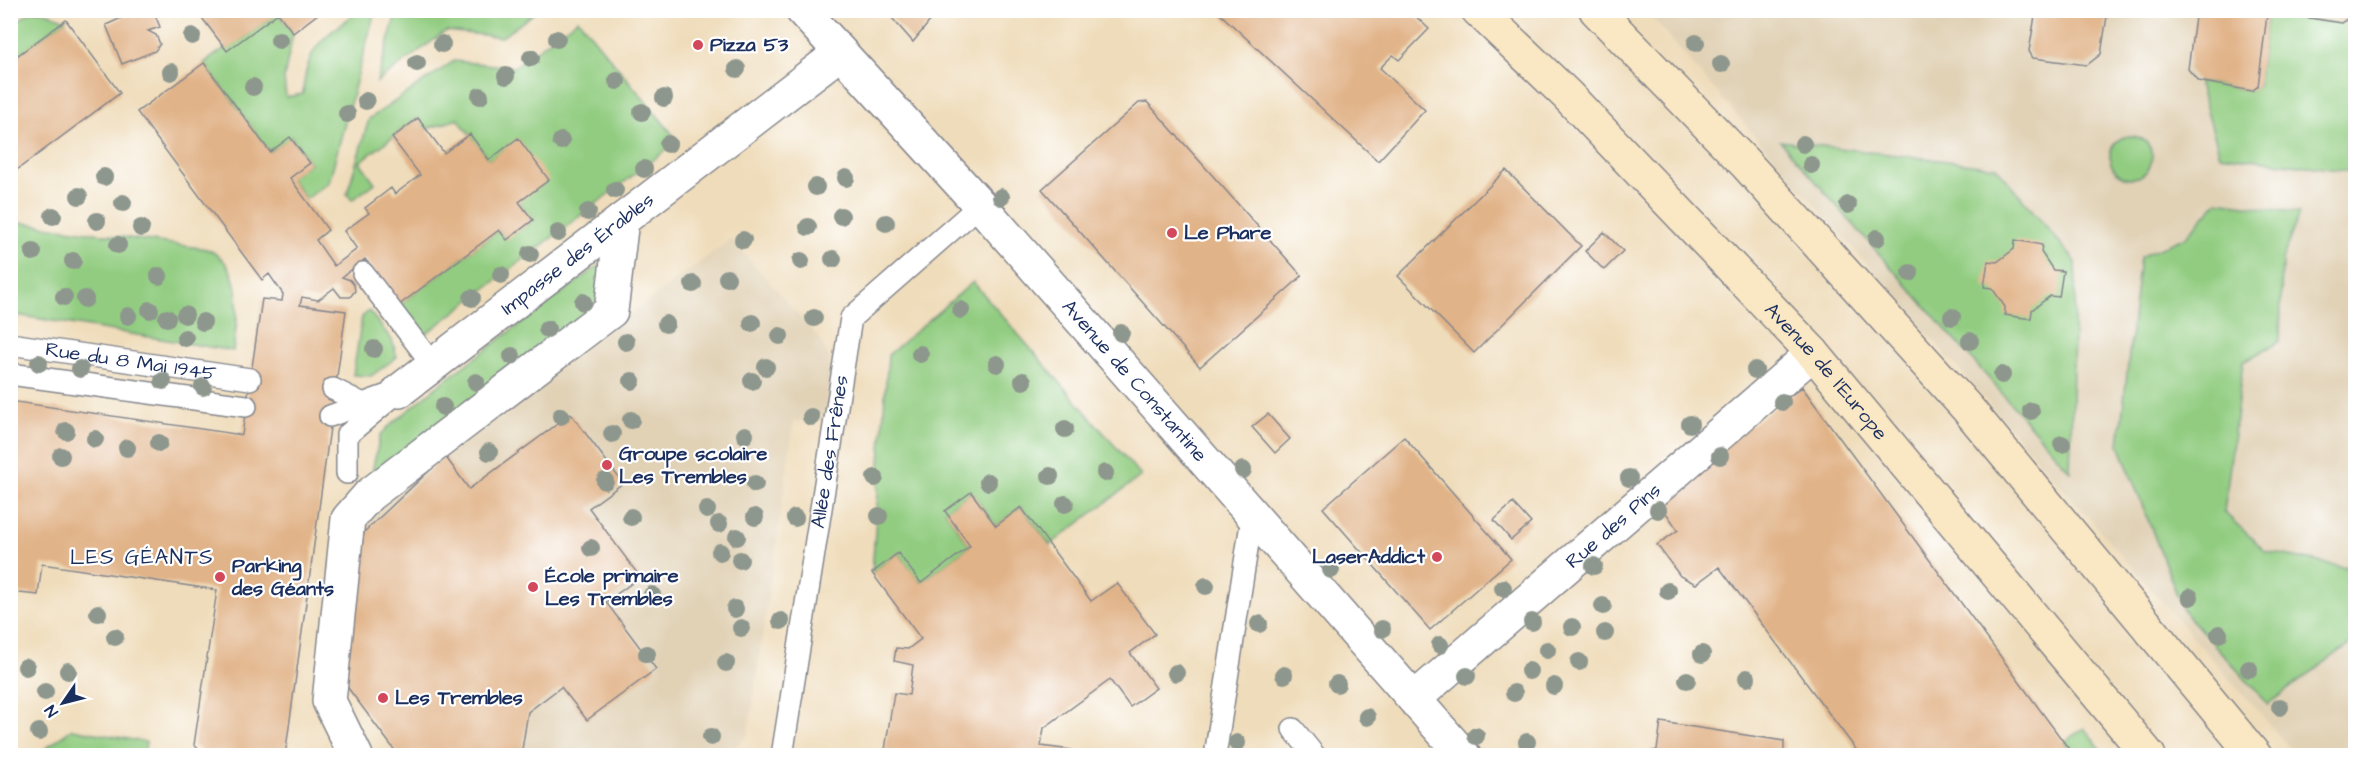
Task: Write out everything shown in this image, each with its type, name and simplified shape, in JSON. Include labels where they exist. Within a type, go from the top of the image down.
[{"type":"main road","name":"Avenue de l'Europe","points":[[1478,10],[1567,95],[1812,353],[2149,756]]},
{"type":"main road","points":[[1596,10],[1745,163],[1967,408],[2255,756]]},
{"type":"street","name":"Avenue de Constantine","points":[[802,10],[980,205],[1464,756]]},
{"type":"street","name":"Impasse des Érables","points":[[399,391],[840,53]]},
{"type":"street","points":[[356,756],[329,701],[348,519],[369,495],[611,311],[622,220]]},
{"type":"street","name":"Rue des Pins","points":[[1414,699],[1812,353]]},
{"type":"lane","name":"Allée des Frênes","points":[[782,756],[851,318],[980,205]]},
{"type":"lane","points":[[363,273],[433,365]]},
{"type":"lane","name":"Rue du 8 Mai 1945","points":[[10,344],[250,379]]},
{"type":"lane","name":"Rue du 8 Mai 1945","points":[[10,374],[246,406]]},
{"type":"lane","points":[[333,389],[361,403]]},
{"type":"lane","points":[[330,416],[399,391]]},
{"type":"lane","name":"Impasse des Érables","points":[[347,473],[347,435],[399,391]]},
{"type":"lane","points":[[1215,756],[1252,517]]},
{"type":"lane","points":[[1293,729],[1315,756]]},
{"type":"shaded area","points":[[1646,11],[2355,11],[2355,755],[2296,755]]},
{"type":"shaded area","name":"Groupe scolaire Les Trembles","points":[[731,239],[819,338],[828,355],[834,377],[828,421],[794,421],[748,735],[731,750],[730,755],[399,755],[342,680],[367,510]]},
{"type":"green space","points":[[397,10],[537,11],[502,37],[446,31],[377,82]]},
{"type":"green space","points":[[32,11],[43,11],[66,20],[11,61],[10,26]]},
{"type":"green space","points":[[359,11],[375,11],[329,182],[306,199],[290,178],[310,163],[291,137],[270,152],[204,63],[225,48],[227,50],[278,13],[293,33],[284,78],[286,97],[303,94],[308,64],[319,44],[335,28]]},
{"type":"green space","points":[[2349,11],[2355,11],[2355,172],[2220,155],[2198,81],[2251,91],[2258,86],[2267,15],[2272,12],[2341,23],[2347,19]]},
{"type":"green space","points":[[578,19],[678,141],[422,337],[399,305],[499,230],[507,239],[533,220],[519,202],[518,139],[489,160],[458,119],[426,129],[418,118],[360,162],[375,183],[352,200],[347,194],[369,119],[454,61],[514,67]]},
{"type":"green space","points":[[2131,136],[2146,142],[2152,157],[2146,172],[2131,178],[2116,172],[2110,157],[2116,142]]},
{"type":"green space","points":[[1780,141],[1996,167],[2076,262],[2070,471]]},
{"type":"green space","points":[[2218,201],[2299,213],[2282,260],[2280,341],[2243,362],[2224,512],[2265,551],[2343,567],[2355,564],[2355,640],[2268,704],[2183,610],[2119,445],[2140,257],[2186,237]]},
{"type":"green space","points":[[10,221],[207,249],[220,257],[234,279],[237,323],[233,351],[11,314]]},
{"type":"green space","points":[[605,261],[594,311],[371,476],[380,436],[387,428],[445,380]]},
{"type":"green space","points":[[973,282],[1141,476],[1050,545],[1021,507],[996,526],[971,492],[945,511],[970,546],[921,583],[898,553],[872,573],[888,355]]},
{"type":"green space","points":[[369,311],[392,340],[397,357],[371,376],[353,375],[362,317]]},
{"type":"green space","points":[[2084,728],[2106,755],[2074,755],[2064,742]]},
{"type":"green space","points":[[72,729],[146,742],[144,755],[37,755]]},
{"type":"building","points":[[139,10],[153,10],[160,27],[148,31],[156,35],[160,44],[155,51],[122,64],[106,25]]},
{"type":"building","points":[[196,10],[317,10],[319,13],[293,33],[278,13],[227,51]]},
{"type":"building","points":[[885,10],[939,10],[913,42]]},
{"type":"building","points":[[1216,10],[1409,10],[1429,29],[1399,60],[1393,55],[1380,68],[1425,110],[1378,161]]},
{"type":"building","points":[[2036,10],[2108,10],[2101,54],[2087,65],[2033,58],[2029,51]]},
{"type":"building","points":[[2196,10],[2349,10],[2347,19],[2341,23],[2272,12],[2267,15],[2258,86],[2252,91],[2198,81],[2188,69]]},
{"type":"building","points":[[66,20],[120,93],[10,175],[10,61]]},
{"type":"building","points":[[204,63],[270,152],[290,137],[310,163],[290,178],[328,230],[316,240],[334,266],[357,249],[344,231],[369,213],[365,208],[391,188],[395,194],[420,175],[392,138],[418,118],[444,153],[470,134],[489,160],[518,138],[549,180],[519,202],[533,220],[507,240],[499,230],[399,305],[365,259],[342,277],[350,280],[354,285],[355,291],[350,297],[341,297],[334,288],[318,300],[302,297],[300,305],[346,311],[285,756],[207,756],[194,745],[217,590],[42,564],[38,595],[10,592],[10,401],[242,435],[262,299],[282,301],[283,294],[269,274],[262,280],[137,112]]},
{"type":"building","name":"Le Phare","points":[[1147,102],[1302,276],[1200,367],[1042,189],[1139,103]]},
{"type":"building","points":[[1506,170],[1581,246],[1474,353],[1398,276]]},
{"type":"building","points":[[1604,232],[1623,251],[1604,270],[1585,251]]},
{"type":"building","points":[[2015,240],[2042,245],[2041,252],[2053,270],[2063,271],[2059,297],[2050,296],[2032,310],[2031,319],[2005,315],[2005,307],[1992,288],[1984,287],[1988,261],[1997,262],[2014,249]]},
{"type":"building","points":[[1802,387],[2074,756],[1861,756],[1719,567],[1696,584],[1680,576],[1657,545],[1678,530],[1655,497]]},
{"type":"building","points":[[571,414],[623,483],[589,508],[640,577],[606,602],[656,669],[587,720],[561,687],[528,712],[521,756],[399,756],[342,680],[364,532],[445,456],[469,489]]},
{"type":"building","points":[[1268,414],[1290,439],[1275,453],[1252,427]]},
{"type":"building","points":[[1404,437],[1511,559],[1430,630],[1323,508]]},
{"type":"building","points":[[971,492],[996,526],[1021,507],[1091,601],[1117,583],[1155,634],[1130,653],[1156,688],[1130,707],[1110,680],[1044,728],[1041,746],[1071,750],[1070,756],[884,756],[894,693],[909,695],[913,665],[894,661],[896,648],[908,649],[921,639],[872,573],[898,553],[921,583],[970,546],[945,511]]},
{"type":"building","points":[[1513,503],[1531,523],[1511,540],[1494,520]]},
{"type":"building","points":[[1661,722],[1784,741],[1784,753],[1793,756],[1633,756],[1657,750]]},
{"type":"place","name":"Pizza 53","points":[[698,45]]},
{"type":"place","name":"Le Phare","points":[[1172,233]]},
{"type":"place","name":"Groupe scolaire Les Trembles","points":[[607,465]]},
{"type":"place","name":"LaserAddict","points":[[1437,557]]},
{"type":"place","name":"Parking des Géants","points":[[220,577]]},
{"type":"place","name":"École primaire Les Trembles","points":[[533,587]]},
{"type":"place","name":"Les Trembles","points":[[383,698]]},
{"type":"district","name":"LES GÉANTS","points":[[142,557]]}]
